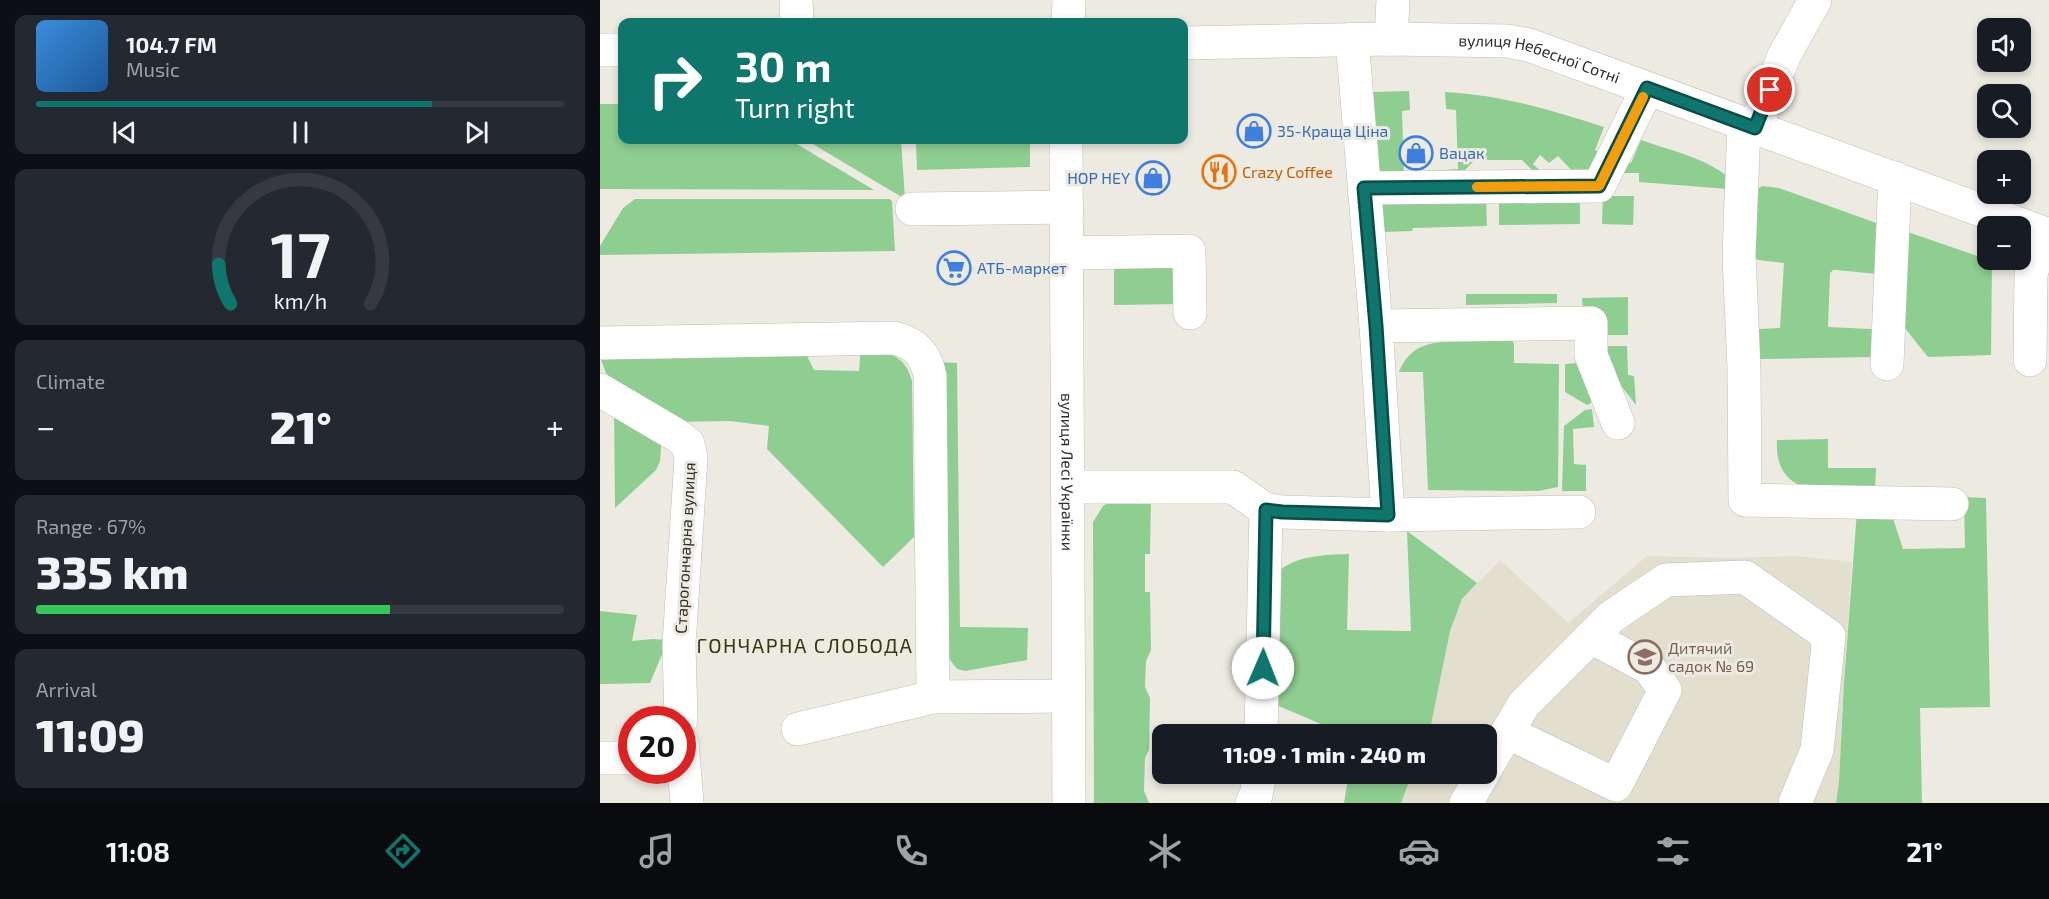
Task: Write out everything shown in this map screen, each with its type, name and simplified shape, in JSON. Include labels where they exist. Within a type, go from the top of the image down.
[{"type":"street","points":[[796,0],[797,18]]},
{"type":"street","points":[[1068,18],[1069,0]]},
{"type":"street","points":[[1391,39],[1393,0]]},
{"type":"street","points":[[1815,0],[1749,127],[1739,255],[1744,368],[1745,500],[1952,504]]},
{"type":"street","points":[[1352,39],[1376,326],[1388,515]]},
{"type":"street","name":"вулиця Небесної Сотні","points":[[1188,43],[1391,39],[1507,41],[1529,45],[2047,234]]},
{"type":"street","points":[[600,50],[618,50]]},
{"type":"street","points":[[1364,188],[1599,186],[1647,88]]},
{"type":"street","name":"вулиця Лесі Українки","points":[[1066,144],[1069,803]]},
{"type":"street","points":[[1887,364],[1895,178]]},
{"type":"street","points":[[912,209],[1066,207]]},
{"type":"street","points":[[2030,360],[2031,274],[2047,234]]},
{"type":"street","points":[[1066,253],[1189,251],[1190,313]]},
{"type":"street","points":[[1376,326],[1591,323],[1591,355],[1618,423]]},
{"type":"street","points":[[600,343],[894,338],[905,341],[922,354],[930,375],[933,697]]},
{"type":"street","name":"Старогончарна вулиця","points":[[600,390],[688,444],[691,458],[679,645],[681,706]]},
{"type":"street","points":[[1067,487],[1233,487],[1266,510],[1282,512],[1388,515],[1579,512]]},
{"type":"street","points":[[1261,724],[1266,510]]},
{"type":"street","points":[[1497,749],[1524,704],[1611,616],[1666,580],[1745,577],[1829,636],[1817,750],[1795,803]]},
{"type":"street","points":[[1507,732],[1616,785],[1665,690],[1649,668],[1591,637]]},
{"type":"street","points":[[798,729],[933,697],[1069,696]]},
{"type":"street","points":[[600,758],[618,758]]},
{"type":"street","points":[[686,784],[687,803]]},
{"type":"street","points":[[1252,803],[1258,784]]},
{"type":"street","points":[[1466,803],[1477,784]]},
{"type":"shaded area","name":"Дитячий садок № 69","points":[[1647,556],[1733,558],[1796,556],[1852,562],[1836,803],[1401,803],[1408,784],[1497,784],[1497,724],[1431,724],[1450,631],[1462,599],[1500,560],[1568,623]]},
{"type":"green space","points":[[1409,91],[1410,110],[1402,111],[1404,173],[1458,169],[1456,110],[1446,109],[1445,92],[1506,100],[1604,127],[1595,150],[1605,155],[1598,167],[1578,177],[1558,156],[1549,163],[1540,155],[1533,164],[1550,180],[1542,180],[1522,160],[1475,160],[1455,180],[1389,180],[1379,171],[1373,92]]},
{"type":"green space","points":[[600,104],[618,104],[618,144],[797,144],[874,190],[600,189]]},
{"type":"green space","points":[[1641,140],[1697,159],[1718,169],[1727,176],[1728,189],[1639,182],[1639,173],[1615,173],[1621,160],[1631,163]]},
{"type":"green space","points":[[813,144],[901,144],[905,199]]},
{"type":"green space","points":[[916,144],[1030,144],[1030,167],[917,170]]},
{"type":"green space","points":[[1762,186],[1779,188],[1879,224],[1878,274],[1836,270],[1830,273],[1828,327],[1871,329],[1873,331],[1872,357],[1759,359],[1759,329],[1780,328],[1784,263],[1758,260],[1754,257],[1754,192]]},
{"type":"green space","points":[[1486,196],[1487,226],[1413,228],[1412,231],[1384,232],[1382,197]]},
{"type":"green space","points":[[1499,196],[1580,196],[1580,224],[1499,225]]},
{"type":"green space","points":[[1603,196],[1634,196],[1633,225],[1602,224]]},
{"type":"green space","points":[[635,199],[889,199],[892,201],[895,251],[600,255],[600,246],[623,208]]},
{"type":"green space","points":[[1899,229],[1977,256],[1977,270],[1992,270],[1991,355],[1928,357],[1900,322]]},
{"type":"green space","points":[[1114,267],[1180,267],[1181,304],[1114,305]]},
{"type":"green space","points":[[1466,294],[1557,294],[1557,303],[1466,305]]},
{"type":"green space","points":[[1628,297],[1628,335],[1605,335],[1604,311],[1583,311],[1582,298]]},
{"type":"green space","points":[[1511,339],[1514,344],[1514,363],[1559,364],[1558,487],[1538,491],[1428,490],[1423,372],[1399,372],[1404,362],[1417,349],[1433,343]]},
{"type":"green space","points":[[861,345],[899,359],[905,365],[912,381],[914,537],[883,567],[767,449],[769,426],[730,421],[677,422],[620,388],[606,373],[600,357],[806,354],[814,370],[859,371]]},
{"type":"green space","points":[[1606,346],[1627,346],[1628,375],[1634,376],[1636,405],[1605,365]]},
{"type":"green space","points":[[937,362],[957,363],[960,627],[1028,628],[1027,660],[965,671],[957,669],[944,652]]},
{"type":"green space","points":[[1577,363],[1588,376],[1591,403],[1587,405],[1565,392],[1565,364]]},
{"type":"green space","points":[[614,404],[662,433],[660,461],[656,470],[615,508]]},
{"type":"green space","points":[[1592,409],[1594,427],[1573,429],[1574,464],[1586,465],[1586,491],[1562,491],[1564,426],[1585,410]]},
{"type":"green space","points":[[1828,439],[1828,468],[1876,468],[1875,489],[1802,486],[1789,478],[1781,468],[1777,440]]},
{"type":"green space","points":[[1964,497],[1986,498],[1990,707],[1920,708],[1922,803],[1836,803],[1857,511],[1891,512],[1903,549],[1965,548]]},
{"type":"green space","points":[[1151,498],[1150,554],[1145,554],[1145,592],[1150,592],[1151,650],[1146,661],[1145,687],[1150,698],[1149,750],[1145,758],[1144,791],[1149,803],[1094,803],[1093,522],[1103,506],[1110,502]]},
{"type":"green space","points":[[1407,531],[1477,583],[1462,599],[1450,631],[1431,724],[1321,724],[1274,704],[1281,569],[1289,564],[1322,555],[1349,554],[1347,630],[1411,631]]},
{"type":"green space","points":[[600,611],[637,615],[632,641],[668,640],[650,683],[600,684]]},
{"type":"green space","points":[[1347,784],[1408,784],[1401,803],[1344,803]]},
{"type":"slow traffic","points":[[1477,187],[1599,186],[1643,97]]},
{"type":"place","name":"35-Краща Ціна","points":[[1254,131]]},
{"type":"place","name":"Вацак","points":[[1416,153]]},
{"type":"place","name":"Crazy Coffee","points":[[1219,172]]},
{"type":"place","name":"HOP HEY","points":[[1153,178]]},
{"type":"place","name":"АТБ-маркет","points":[[954,268]]},
{"type":"place","name":"Дитячий садок № 69","points":[[1645,657]]},
{"type":"district","name":"ГОНЧАРНА СЛОБОДА","points":[[805,646]]},
{"type":"route","points":[[1263,668],[1266,510],[1388,515],[1376,326],[1364,188],[1599,186],[1647,88],[1755,128],[1770,90]]}]
